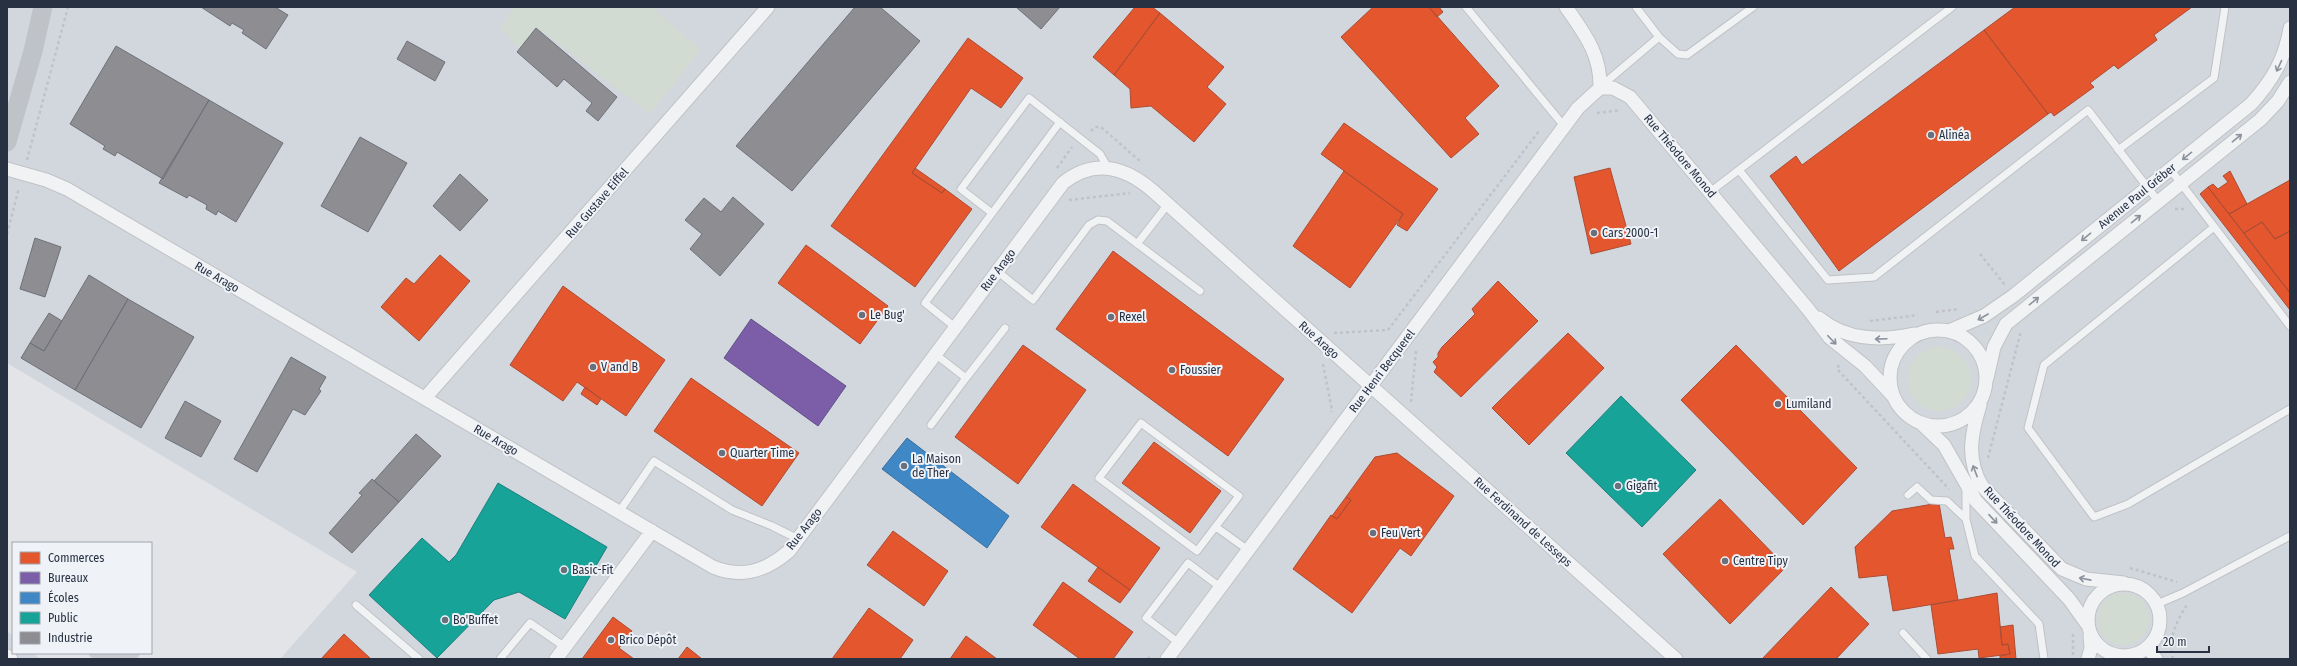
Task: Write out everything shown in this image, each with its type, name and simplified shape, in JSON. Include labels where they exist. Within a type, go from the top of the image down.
[{"type":"street","points":[[7,102],[39,7]]},
{"type":"street","points":[[7,142],[34,51],[43,7]]},
{"type":"street","name":"Rue Gustave Eiffel","points":[[425,398],[768,7]]},
{"type":"street","points":[[1566,7],[1595,51],[1600,76],[1600,88]]},
{"type":"street","name":"Avenue Paul Gréber","points":[[1949,330],[1971,323],[1991,312],[2252,104],[2270,82],[2282,60],[2290,28]]},
{"type":"street","name":"Avenue Paul Gréber","points":[[1987,378],[1994,347],[2006,324],[2264,116],[2278,101],[2290,82]]},
{"type":"street","name":"Rue Henri Becquerel","points":[[1167,659],[1564,126],[1585,99],[1600,88]]},
{"type":"street","name":"Rue Théodore Monod","points":[[1600,88],[1613,88],[1630,97],[1808,309],[1830,338],[1865,366],[1894,397]]},
{"type":"street","name":"Rue Arago","points":[[7,169],[46,180],[67,190],[713,567],[723,570],[743,573],[767,567],[789,550],[996,271],[1064,183],[1072,176],[1089,169],[1108,168],[1125,172],[1139,179],[1371,386]]},
{"type":"street","name":"Rue Théodore Monod","points":[[1808,309],[1832,326],[1857,337],[1888,339],[1920,333]]},
{"type":"street","points":[[1933,330],[1949,330],[1962,336],[1974,345],[1985,364],[1987,378],[1982,400],[1974,411],[1958,422],[1939,427],[1920,423],[1904,412],[1894,397],[1890,378],[1894,359],[1904,344],[1920,333],[1933,330]]},
{"type":"street","name":"Rue Ferdinand de Lesseps","points":[[1371,386],[1676,659]]},
{"type":"street","name":"Rue Théodore Monod","points":[[1982,400],[1973,431],[1970,453],[1973,469],[1982,486],[2062,569],[2086,579],[2124,583]]},
{"type":"street","name":"Rue Théodore Monod","points":[[1920,423],[1944,445],[1976,502],[2073,603],[2089,629]]},
{"type":"street","points":[[556,659],[652,531]]},
{"type":"street","points":[[2088,659],[2091,648],[2089,629],[2089,608],[2097,595],[2109,586],[2124,583],[2134,584],[2144,589],[2157,604],[2160,624],[2157,634],[2148,647],[2124,658],[2113,655],[2104,650],[2089,629]]},
{"type":"street","points":[[2148,647],[2156,659]]},
{"type":"street","points":[[7,656],[10,659]]},
{"type":"lane","points":[[1466,7],[1564,126]]},
{"type":"lane","points":[[1636,7],[1659,37],[1678,54],[1687,55],[1753,7]]},
{"type":"lane","points":[[1710,192],[1952,7]]},
{"type":"lane","points":[[2118,150],[2214,78],[2225,7]]},
{"type":"lane","points":[[1600,88],[1659,37]]},
{"type":"lane","points":[[992,213],[961,189],[1029,98],[1100,154],[1108,168]]},
{"type":"lane","points":[[1739,170],[1828,280],[1874,278],[2088,110],[2158,201]]},
{"type":"lane","points":[[955,327],[924,304],[1060,122]]},
{"type":"lane","points":[[2170,169],[2290,326]]},
{"type":"lane","points":[[1137,244],[1168,204]]},
{"type":"lane","points":[[996,271],[1034,300],[1095,220],[1107,222],[1200,291]]},
{"type":"lane","points":[[2214,227],[2044,365],[2028,428],[2094,517],[2128,504],[2290,408]]},
{"type":"lane","points":[[931,425],[1004,328]]},
{"type":"lane","points":[[935,354],[966,378]]},
{"type":"lane","points":[[1141,423],[1239,496],[1216,527],[1197,551],[1100,478],[1141,423]]},
{"type":"lane","points":[[619,512],[654,461],[732,510],[772,526],[798,539]]},
{"type":"lane","points":[[1966,485],[1966,519],[1975,556],[2039,624],[2044,659]]},
{"type":"lane","points":[[1908,495],[1917,487],[1931,500],[1947,501],[1966,519]]},
{"type":"lane","points":[[1216,527],[1248,550]]},
{"type":"lane","points":[[2157,604],[2183,593],[2290,536]]},
{"type":"lane","points":[[1179,643],[1146,618],[1188,563],[1220,587]]},
{"type":"lane","points":[[356,605],[419,659]]},
{"type":"lane","points":[[500,659],[530,623],[565,646]]},
{"type":"lane","points":[[1903,633],[1928,659]]},
{"type":"path","points":[[7,234],[68,7]]},
{"type":"path","points":[[1590,115],[1601,111],[1624,110]]},
{"type":"path","points":[[1331,334],[1388,330],[1539,131]]},
{"type":"path","points":[[1066,201],[1132,193]]},
{"type":"path","points":[[2173,210],[2200,208]]},
{"type":"path","points":[[1980,254],[2006,286]]},
{"type":"path","points":[[1868,322],[1918,315]]},
{"type":"path","points":[[1987,463],[2023,324]]},
{"type":"path","points":[[1318,360],[1323,364],[1332,410],[1329,417]]},
{"type":"path","points":[[2126,568],[2177,582]]},
{"type":"path","points":[[2173,659],[2171,650],[2175,626],[2188,602]]},
{"type":"path","points":[[1148,659],[1167,634]]},
{"type":"shaded area","points":[[7,7],[2290,7],[2290,659],[280,659],[357,572],[7,363]]},
{"type":"shaded area","points":[[514,7],[652,7],[701,50],[650,114],[542,31],[519,48],[500,28]]},
{"type":"shaded area","points":[[1933,347],[1945,347],[1962,356],[1969,367],[1971,379],[1969,391],[1962,402],[1945,411],[1933,411],[1921,406],[1912,397],[1907,385],[1907,373],[1912,361],[1921,352]]},
{"type":"shaded area","points":[[2118,593],[2128,593],[2142,600],[2149,614],[2149,624],[2142,638],[2128,645],[2118,645],[2108,641],[2101,634],[2097,624],[2097,614],[2101,604],[2108,597]]},
{"type":"shaded area","points":[[7,631],[12,635],[12,654],[34,654],[40,659],[7,659]]},
{"type":"building: Commerces","points":[[1135,7],[1152,7],[1160,13],[1114,75],[1093,57]]},
{"type":"building: Commerces","points":[[1373,7],[1429,7],[1499,86],[1465,118],[1479,134],[1451,158],[1341,37]]},
{"type":"building: Commerces","points":[[1429,7],[1439,7],[1443,12],[1437,17]]},
{"type":"building: Commerces","points":[[2015,7],[2192,7],[2154,35],[2157,40],[2118,69],[2114,65],[2090,83],[2094,87],[2054,116],[2051,112],[2048,114],[1984,30]]},
{"type":"building: Commerces","points":[[1160,13],[1224,67],[1207,87],[1226,104],[1194,142],[1151,106],[1131,108],[1130,89],[1114,75]]},
{"type":"building: Commerces","name":"Alinéa","points":[[1984,30],[2048,114],[1839,271],[1770,176],[1796,156],[1802,165]]},
{"type":"building: Commerces","points":[[968,38],[1023,78],[1001,108],[971,88],[912,173],[942,193],[945,189],[972,209],[915,287],[831,226]]},
{"type":"building: Commerces","points":[[1344,123],[1438,189],[1407,231],[1397,225],[1403,214],[1321,154]]},
{"type":"building: Commerces","points":[[915,168],[945,189],[942,193],[912,173]]},
{"type":"building: Commerces","points":[[1610,168],[1631,244],[1591,254],[1574,177]]},
{"type":"building: Commerces","points":[[1344,171],[1403,214],[1350,288],[1293,246]]},
{"type":"building: Commerces","points":[[2230,171],[2247,204],[2229,214],[2208,187],[2213,184],[2218,189],[2228,182],[2223,176]]},
{"type":"building: Commerces","points":[[2290,180],[2290,231],[2275,239],[2262,222],[2244,233],[2229,214]]},
{"type":"building: Commerces","points":[[2208,187],[2290,293],[2290,310],[2200,194]]},
{"type":"building: Commerces","points":[[2262,222],[2275,239],[2290,231],[2290,293],[2244,233]]},
{"type":"building: Commerces","points":[[806,245],[888,306],[860,344],[778,283]]},
{"type":"building: Commerces","points":[[1113,251],[1284,379],[1228,456],[1056,329]]},
{"type":"building: Commerces","points":[[440,255],[470,281],[419,341],[381,307],[406,278],[414,284]]},
{"type":"building: Commerces","points":[[1498,281],[1538,321],[1461,397],[1434,372],[1437,367],[1433,362],[1438,357],[1438,353],[1442,347],[1475,314],[1472,309]]},
{"type":"building: Commerces","points":[[563,286],[665,360],[626,416],[577,382],[563,401],[510,365]]},
{"type":"building: Commerces","points":[[1568,333],[1604,368],[1529,445],[1492,408]]},
{"type":"building: Commerces","points":[[1023,345],[1086,390],[1018,484],[955,437]]},
{"type":"building: Commerces","points":[[1736,345],[1857,468],[1803,525],[1681,400]]},
{"type":"building: Commerces","points":[[691,378],[799,453],[762,506],[654,431]]},
{"type":"building: Commerces","points":[[585,387],[601,399],[597,405],[581,394]]},
{"type":"building: Commerces","points":[[1154,442],[1221,491],[1190,533],[1122,483]]},
{"type":"building: Commerces","name":"Feu Vert","points":[[1397,453],[1454,496],[1411,556],[1400,548],[1352,613],[1293,569],[1331,515],[1337,519],[1351,500],[1346,497],[1375,457]]},
{"type":"building: Commerces","points":[[1073,484],[1160,548],[1130,590],[1041,527]]},
{"type":"building: Commerces","points":[[1346,497],[1351,500],[1337,519],[1332,516]]},
{"type":"building: Commerces","name":"Centre Tipy","points":[[1720,499],[1786,567],[1730,624],[1663,554]]},
{"type":"building: Commerces","points":[[1939,503],[1945,538],[1951,537],[1954,549],[1949,549],[1958,600],[1893,611],[1887,575],[1859,578],[1855,547],[1892,511]]},
{"type":"building: Commerces","points":[[893,531],[948,571],[924,606],[867,565]]},
{"type":"building: Commerces","points":[[1098,567],[1130,590],[1120,603],[1088,581]]},
{"type":"building: Commerces","points":[[1063,582],[1133,632],[1113,659],[1080,659],[1033,625]]},
{"type":"building: Commerces","points":[[1831,587],[1869,624],[1836,659],[1762,659]]},
{"type":"building: Commerces","points":[[1997,593],[2002,645],[2008,644],[2010,654],[1979,658],[1978,649],[1938,654],[1931,605]]},
{"type":"building: Commerces","points":[[869,608],[913,640],[900,659],[832,659]]},
{"type":"building: Commerces","name":"Brico Dépôt","points":[[613,617],[632,631],[619,648],[634,659],[582,659]]},
{"type":"building: Commerces","points":[[2013,625],[2016,659],[2000,659],[2000,656],[2010,654],[2008,644],[2002,645],[2000,627]]},
{"type":"building: Commerces","points":[[344,634],[371,659],[321,659]]},
{"type":"building: Commerces","points":[[966,636],[997,659],[950,659]]},
{"type":"building: Commerces","name":"Brico Dépôt","points":[[687,647],[702,659],[678,659]]},
{"type":"building: Bureaux","points":[[751,319],[846,386],[818,426],[724,358]]},
{"type":"building: Écoles","points":[[907,438],[1009,516],[987,548],[882,469]]},
{"type":"building: Public","points":[[1621,396],[1696,470],[1642,527],[1566,453]]},
{"type":"building: Public","points":[[498,483],[607,547],[565,619],[519,592],[494,600],[437,658],[369,595],[422,538],[449,562],[456,555]]},
{"type":"building: Industrie","points":[[201,7],[275,7],[288,15],[266,49],[242,33],[244,30],[232,23],[230,26]]},
{"type":"building: Industrie","points":[[855,7],[880,7],[920,41],[792,191],[736,146]]},
{"type":"building: Industrie","points":[[1016,7],[1060,7],[1041,29]]},
{"type":"building: Industrie","points":[[536,28],[617,97],[598,121],[586,111],[592,103],[564,79],[557,87],[517,52]]},
{"type":"building: Industrie","points":[[407,41],[445,62],[435,81],[397,59]]},
{"type":"building: Industrie","points":[[116,46],[209,100],[163,179],[117,152],[115,156],[103,149],[105,146],[70,124]]},
{"type":"building: Industrie","points":[[209,100],[283,143],[236,222],[218,211],[216,215],[206,209],[207,205],[189,195],[187,198],[159,183]]},
{"type":"building: Industrie","points":[[360,137],[407,163],[368,232],[321,206]]},
{"type":"building: Industrie","points":[[460,174],[488,200],[460,231],[433,206]]},
{"type":"building: Industrie","points":[[733,197],[764,224],[720,276],[690,249],[702,234],[685,220],[704,198],[721,212]]},
{"type":"building: Industrie","points":[[35,238],[61,247],[45,297],[20,289]]},
{"type":"building: Industrie","points":[[89,275],[128,299],[75,390],[21,358],[30,343],[44,351]]},
{"type":"building: Industrie","points":[[128,299],[194,337],[141,428],[75,390]]},
{"type":"building: Industrie","points":[[49,313],[62,321],[44,351],[30,343]]},
{"type":"building: Industrie","points":[[291,357],[326,377],[319,389],[321,391],[305,415],[293,409],[257,472],[234,459]]},
{"type":"building: Industrie","points":[[185,401],[221,421],[201,457],[165,438]]},
{"type":"building: Industrie","points":[[416,434],[441,456],[399,502],[374,481]]},
{"type":"building: Industrie","points":[[372,479],[399,502],[352,553],[329,533],[362,495],[359,493]]},
{"type":"building: Autres","points":[[90,654],[140,654],[137,659],[94,659],[89,656]]},
{"type":"place","name":"Alinéa","points":[[1931,135]]},
{"type":"place","name":"Cars 2000-1","points":[[1594,233]]},
{"type":"place","name":"Le Bug'","points":[[862,315]]},
{"type":"place","name":"Rexel","points":[[1111,317]]},
{"type":"place","name":"V and B","points":[[593,367]]},
{"type":"place","name":"Foussier","points":[[1172,370]]},
{"type":"place","name":"Lumiland","points":[[1778,404]]},
{"type":"place","name":"Quarter Time","points":[[722,453]]},
{"type":"place","name":"La Maison de Ther","points":[[904,466]]},
{"type":"place","name":"Gigafit","points":[[1618,486]]},
{"type":"place","name":"Feu Vert","points":[[1373,533]]},
{"type":"place","name":"Centre Tipy","points":[[1725,561]]},
{"type":"place","name":"Basic-Fit","points":[[564,570]]},
{"type":"place","name":"Bo'Buffet","points":[[445,620]]},
{"type":"place","name":"Brico Dépôt","points":[[611,640]]}]
